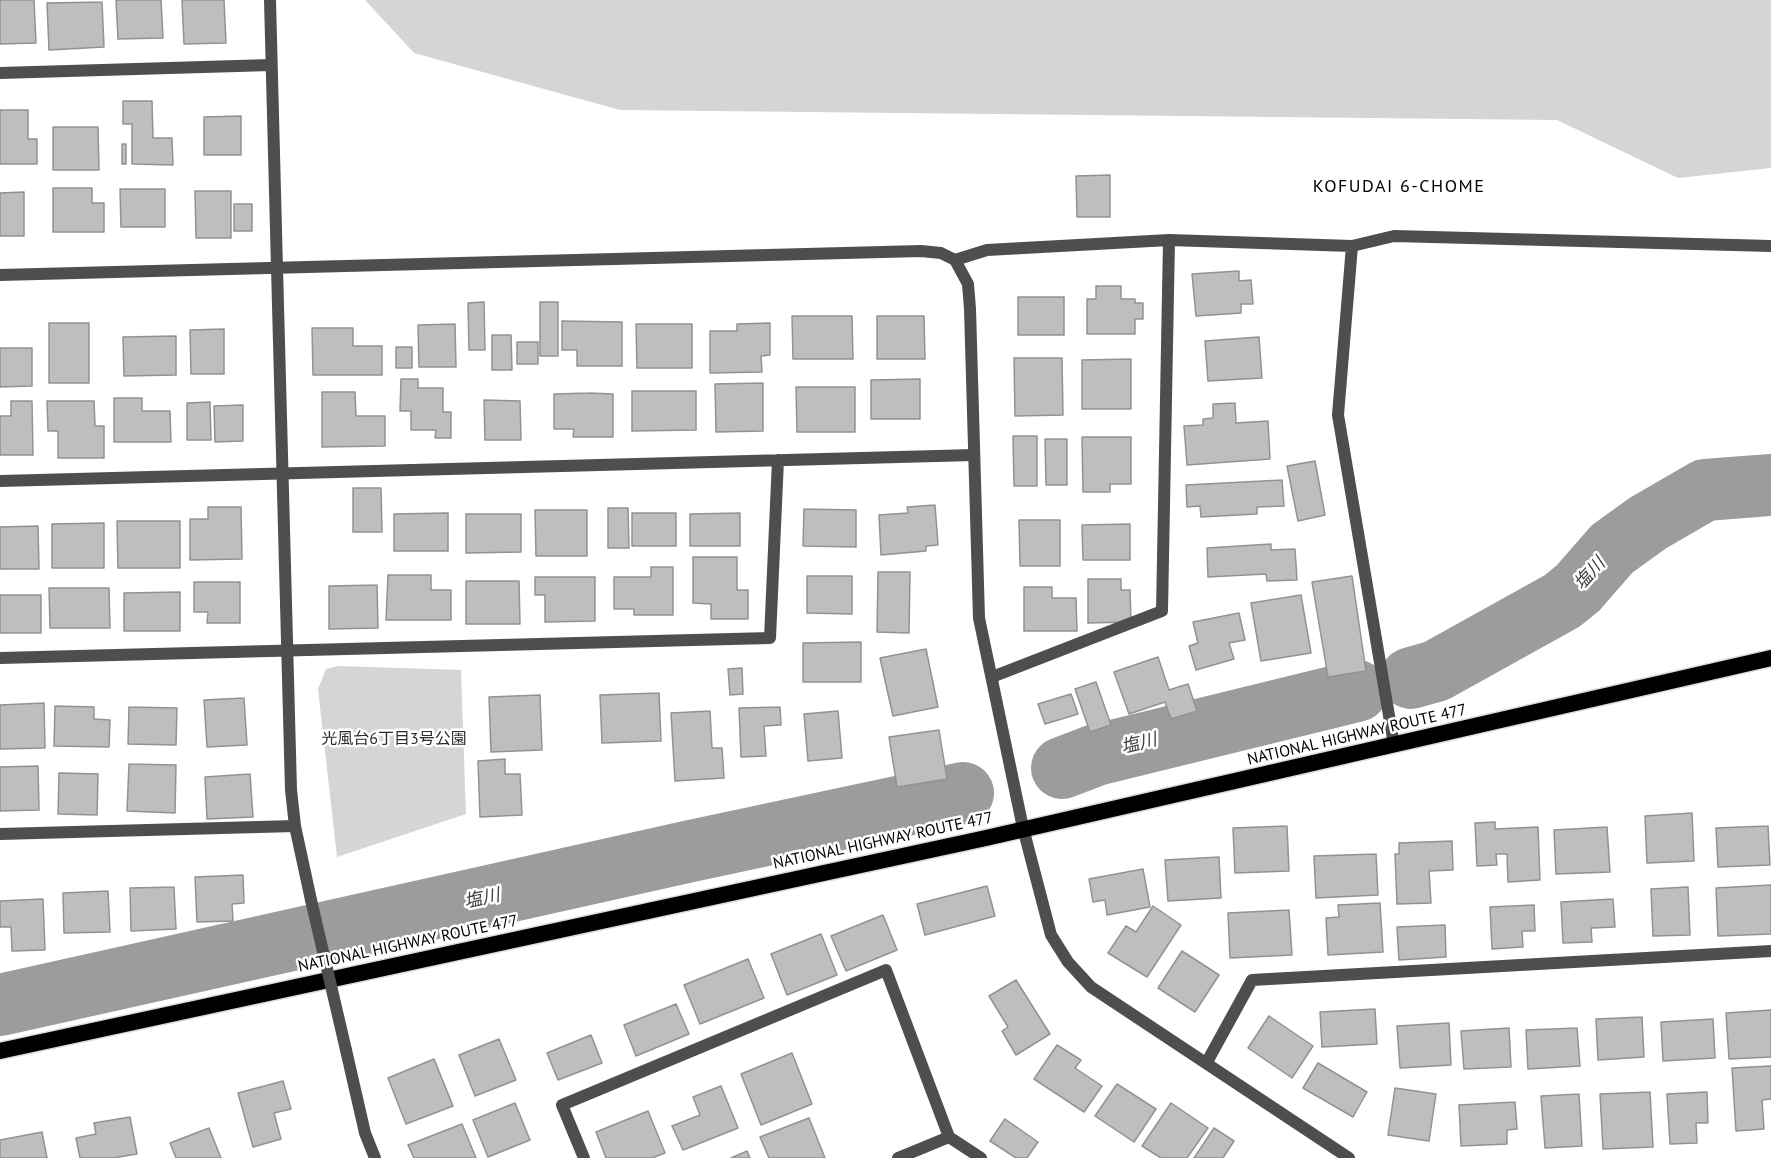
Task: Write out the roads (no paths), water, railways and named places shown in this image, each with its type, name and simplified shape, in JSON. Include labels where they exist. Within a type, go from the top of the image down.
[{"type":"highway","name":"NATIONAL HIGHWAY ROUTE 477","points":[[0,1051],[1023,828],[1771,658]]},
{"type":"street","points":[[270,0],[291,790],[295,826],[311,900],[365,1133],[375,1158]]},
{"type":"street","points":[[0,73],[271,65]]},
{"type":"street","points":[[955,260],[987,250],[1169,240],[1352,246],[1394,236],[1771,246]]},
{"type":"street","points":[[992,677],[1162,611],[1169,240]]},
{"type":"street","points":[[1352,246],[1338,415],[1394,745]]},
{"type":"street","points":[[0,275],[921,251],[941,253],[955,260],[964,273],[969,294],[979,618],[1023,828],[1051,935],[1068,962],[1091,987],[1349,1158]]},
{"type":"street","points":[[0,481],[974,455]]},
{"type":"street","points":[[0,658],[770,638],[778,460]]},
{"type":"street","points":[[0,834],[295,826]]},
{"type":"street","points":[[1207,1062],[1252,980],[1771,951]]},
{"type":"street","points":[[584,1158],[562,1105],[886,970],[949,1137],[981,1158]]},
{"type":"street","points":[[898,1158],[949,1137]]},
{"type":"waterway","name":"塩川","points":[[1411,678],[1436,671],[1562,601],[1578,588],[1612,549],[1648,523],[1705,490],[1771,485]]},
{"type":"waterway","name":"塩川","points":[[1062,768],[1096,755],[1357,691]]},
{"type":"waterway","name":"塩川","points":[[0,1005],[691,851],[963,793]]},
{"type":"district","name":"KOFUDAI 6-CHOME","points":[[1399,187]]},
{"type":"park label","name":"光風台6丁目3号公園","points":[[394,739]]}]
